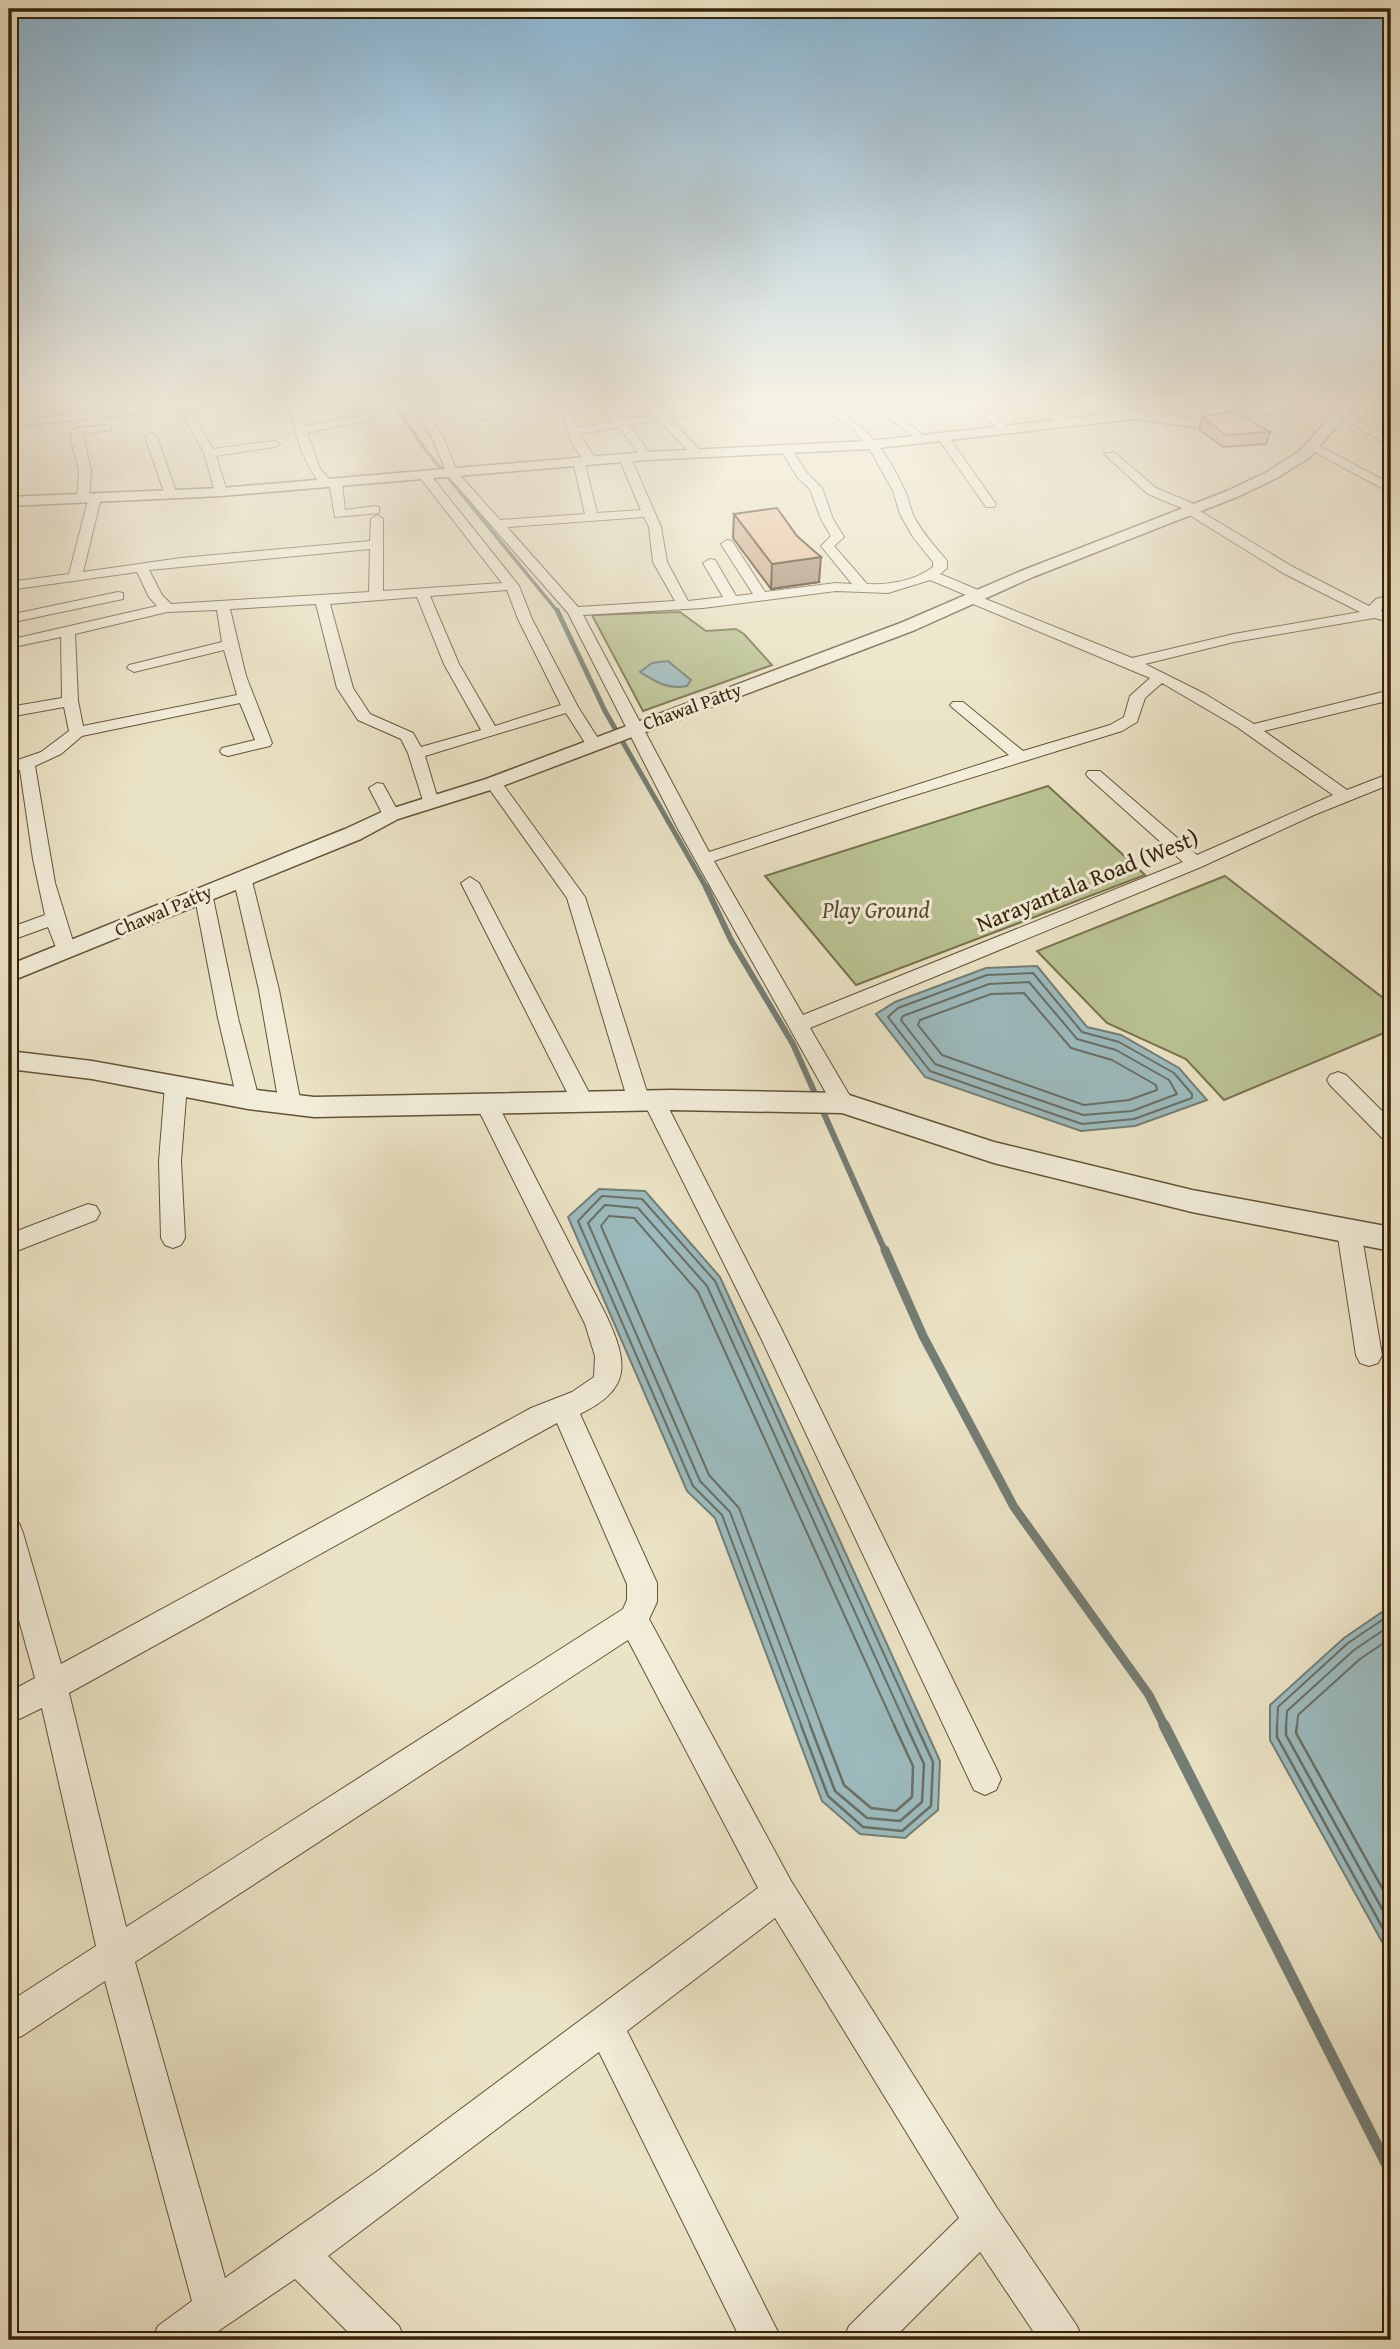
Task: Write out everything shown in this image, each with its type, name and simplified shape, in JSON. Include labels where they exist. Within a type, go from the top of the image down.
[{"type":"street","points":[[75,578],[87,509]]},
{"type":"street","points":[[338,509],[339,514],[376,514],[376,596]]},
{"type":"street","points":[[450,509],[512,586],[525,619],[570,707],[598,742]]},
{"type":"street","points":[[484,509],[574,611],[704,859],[843,1103]]},
{"type":"street","points":[[591,509],[592,517]]},
{"type":"street","points":[[646,509],[657,535],[660,562],[683,604]]},
{"type":"street","points":[[824,509],[838,537],[827,546],[864,589]]},
{"type":"street","points":[[574,611],[732,600],[836,587],[888,589],[931,575],[940,568],[940,561],[919,537],[904,509]]},
{"type":"street","points":[[1189,509],[1294,574],[1374,614],[1391,618]]},
{"type":"street","name":"Chawal Patty","points":[[9,974],[242,877],[354,834],[391,815],[493,783],[909,626],[1195,509]]},
{"type":"street","points":[[498,524],[648,513]]},
{"type":"street","points":[[9,586],[377,544]]},
{"type":"street","points":[[727,544],[761,596]]},
{"type":"street","points":[[710,563],[732,600]]},
{"type":"street","points":[[142,569],[156,597],[167,607]]},
{"type":"street","points":[[931,575],[975,597],[1160,677],[1215,707],[1346,797]]},
{"type":"street","points":[[823,576],[836,587]]},
{"type":"street","points":[[9,644],[167,607],[223,606],[512,586]]},
{"type":"street","points":[[422,593],[449,661],[490,731]]},
{"type":"street","points":[[9,619],[118,596]]},
{"type":"street","points":[[1374,614],[1374,607],[1378,602],[1391,599]]},
{"type":"street","points":[[321,600],[345,688],[364,717],[407,736],[416,753],[431,803]]},
{"type":"street","points":[[223,606],[228,645],[243,698],[264,743],[229,751]]},
{"type":"street","points":[[1130,663],[1234,638],[1374,614]]},
{"type":"street","points":[[68,631],[70,701],[77,732]]},
{"type":"street","points":[[134,668],[228,645]]},
{"type":"street","points":[[704,859],[880,800],[1115,728],[1131,719],[1138,696],[1160,677]]},
{"type":"street","points":[[1250,730],[1354,702],[1370,702],[1391,695]]},
{"type":"street","points":[[66,951],[53,919],[18,766],[58,749],[77,732],[243,698]]},
{"type":"street","points":[[9,712],[70,701]]},
{"type":"street","points":[[958,705],[1022,758]]},
{"type":"street","points":[[416,753],[472,740],[490,731],[570,707]]},
{"type":"street","points":[[9,730],[9,739]]},
{"type":"street","points":[[1094,774],[1195,863]]},
{"type":"street","name":"Narayantala Road (West)","points":[[800,1024],[1195,863],[1391,778]]},
{"type":"street","points":[[493,783],[576,897],[646,1101],[771,1332],[985,1779]]},
{"type":"street","points":[[377,788],[391,815]]},
{"type":"street","points":[[242,877],[261,942],[262,965],[276,1020],[290,1104]]},
{"type":"street","points":[[470,884],[583,1102]]},
{"type":"street","points":[[203,893],[247,1099]]},
{"type":"street","points":[[9,935],[53,919]]},
{"type":"street","points":[[9,1060],[92,1070],[247,1099],[314,1107],[646,1101],[843,1103],[1007,1155],[1192,1201],[1391,1239]]},
{"type":"street","points":[[1338,1080],[1391,1133]]},
{"type":"street","points":[[173,1238],[169,1194],[169,1140],[176,1085]]},
{"type":"street","points":[[9,1709],[540,1417],[596,1394],[609,1379],[610,1359],[597,1322],[486,1103]]},
{"type":"street","points":[[9,1244],[88,1213]]},
{"type":"street","points":[[1349,1231],[1369,1355]]},
{"type":"street","points":[[9,2023],[633,1619],[642,1602],[642,1583],[564,1409]]},
{"type":"street","points":[[9,1533],[52,1685],[115,1954],[214,2308]]},
{"type":"street","points":[[633,1619],[779,1893],[983,2221],[1063,2340]]},
{"type":"street","points":[[172,2340],[214,2308],[298,2254],[779,1893]]},
{"type":"street","points":[[605,2026],[762,2340]]},
{"type":"street","points":[[863,2340],[983,2221]]},
{"type":"street","points":[[298,2254],[385,2340]]},
{"type":"green space","points":[[680,612],[706,631],[736,629],[744,634],[772,665],[643,711],[592,615]]},
{"type":"green space","name":"Play Ground","points":[[1048,786],[1145,875],[856,985],[765,876]]},
{"type":"green space","points":[[1225,876],[1391,1004],[1391,1030],[1224,1100],[1186,1059],[1107,1023],[1037,951]]},
{"type":"water","points":[[668,661],[691,680],[687,686],[668,686],[640,672],[652,663]]},
{"type":"water","points":[[1037,966],[1087,1027],[1121,1035],[1179,1068],[1207,1100],[1135,1126],[1081,1131],[925,1077],[876,1014],[895,1002],[986,968]]},
{"type":"water","points":[[599,1189],[645,1191],[720,1277],[940,1761],[938,1810],[905,1838],[860,1834],[822,1801],[715,1518],[687,1491],[568,1217]]},
{"type":"water","points":[[1391,1606],[1391,1958],[1270,1740],[1270,1705],[1344,1638]]},
{"type":"building","points":[[777,509],[797,536],[821,557],[772,564],[734,514]]},
{"type":"waterway","points":[[474,509],[558,612]]},
{"type":"waterway","points":[[558,612],[605,711],[707,888]]},
{"type":"waterway","points":[[707,888],[731,940],[793,1044],[885,1251]]},
{"type":"waterway","points":[[885,1250],[923,1336],[1014,1507],[1149,1695],[1164,1725]]},
{"type":"waterway","points":[[1164,1725],[1391,2173]]}]
